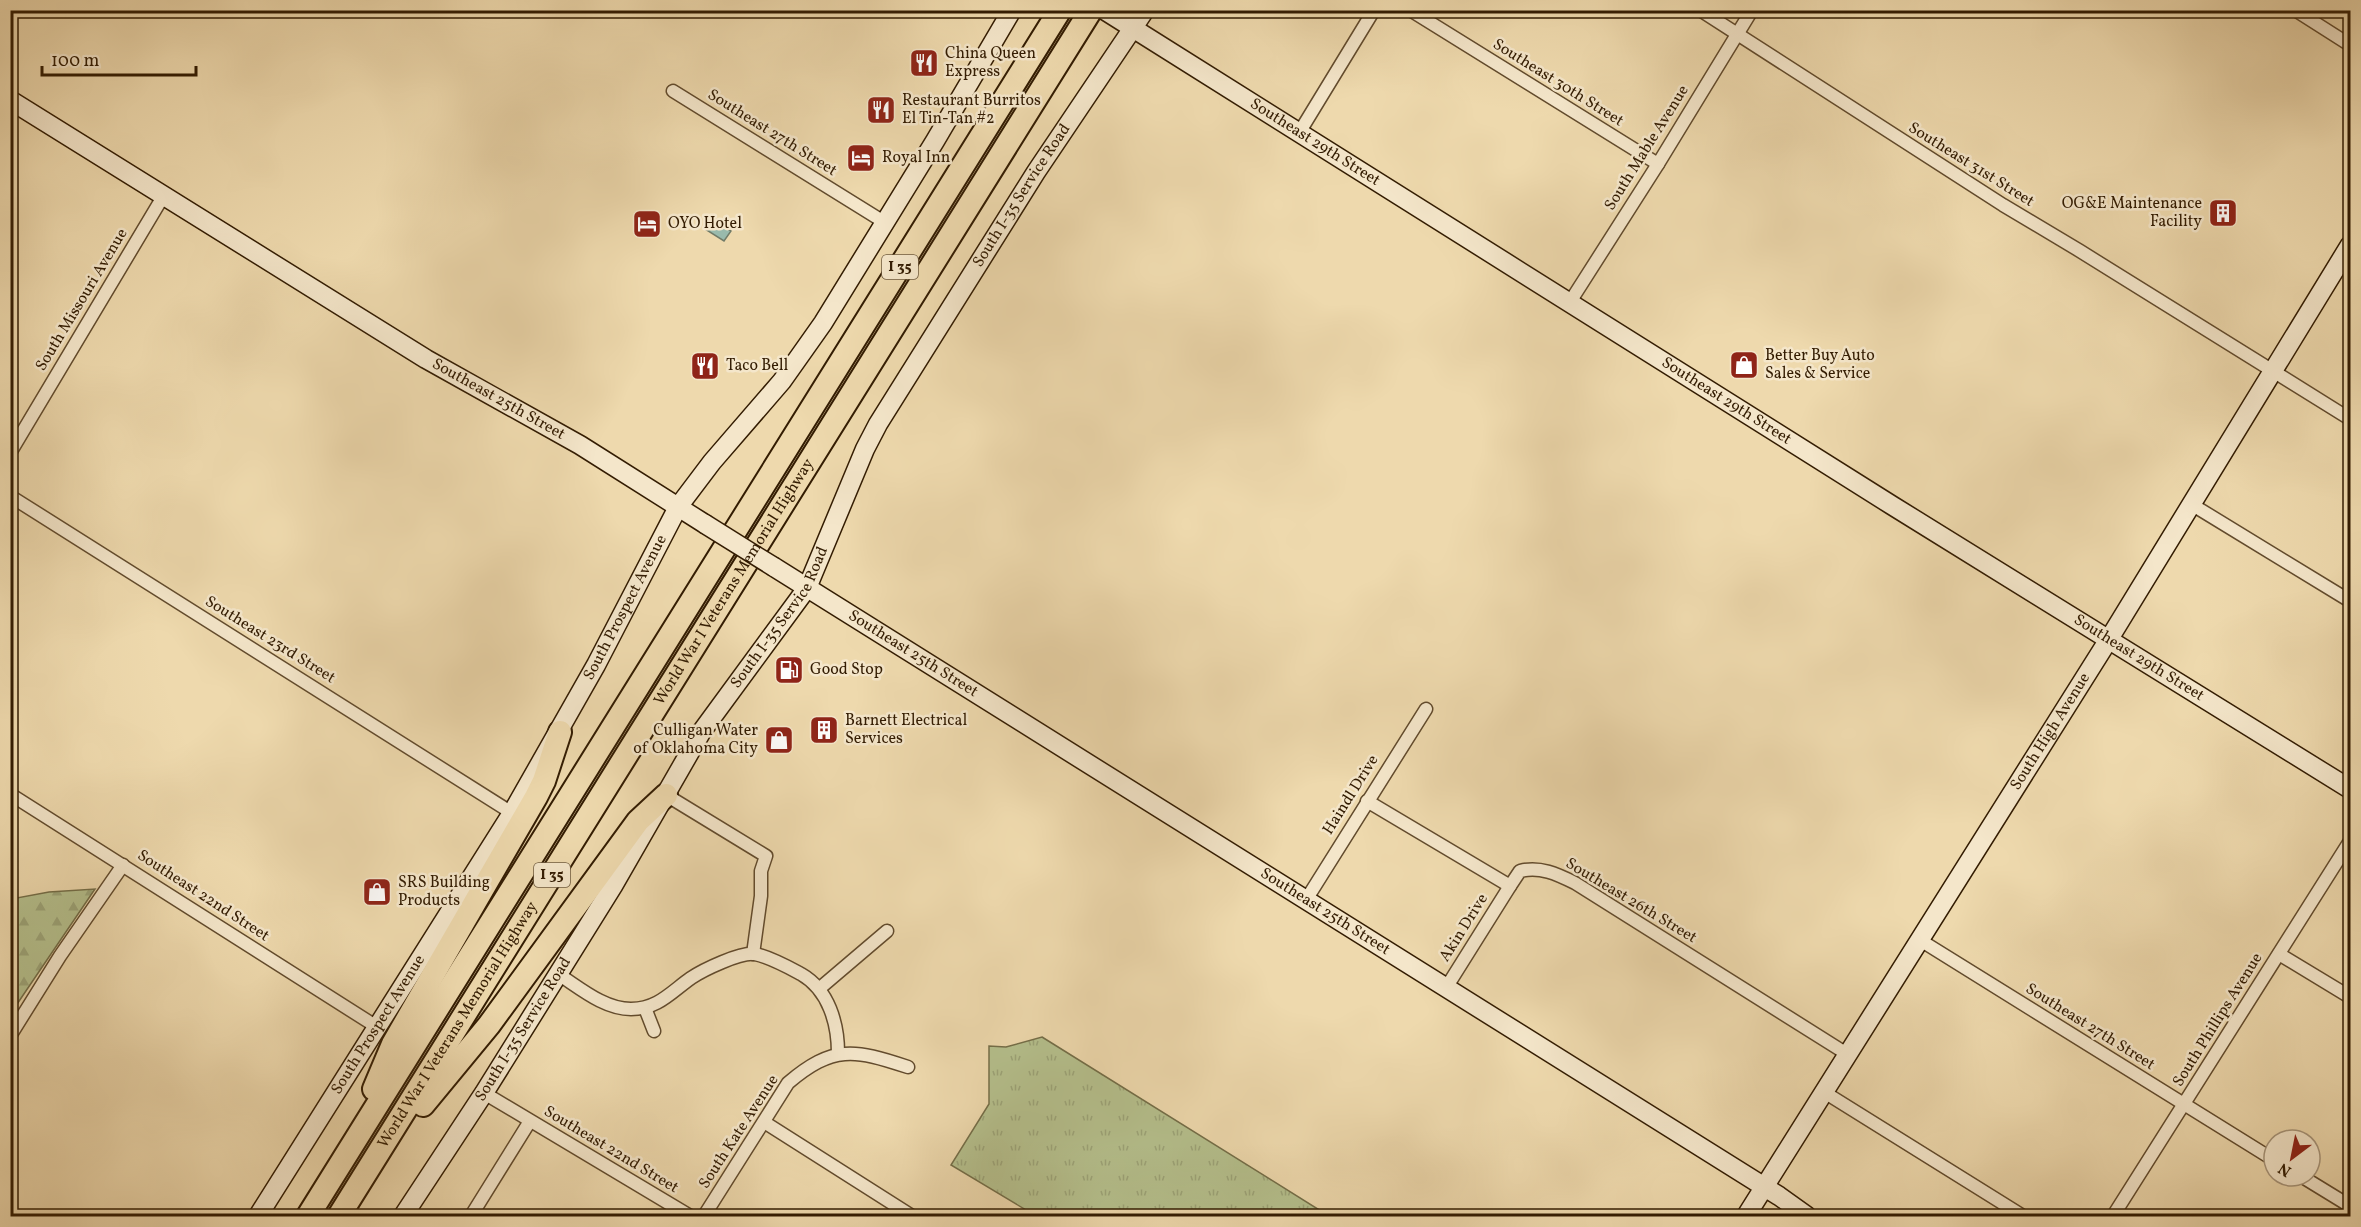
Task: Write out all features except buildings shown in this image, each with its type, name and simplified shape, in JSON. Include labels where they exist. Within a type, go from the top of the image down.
[{"type":"highway","name":"World War I Veterans Memorial Highway","points":[[308,1216],[1060,10]]},
{"type":"highway","name":"World War I Veterans Memorial Highway","points":[[339,1216],[1092,10]]},
{"type":"highway","points":[[346,1156],[393,1044],[536,797],[560,732]]},
{"type":"highway","points":[[367,1173],[489,1025],[638,821],[666,795]]},
{"type":"main road","name":"South Prospect Avenue","points":[[258,1216],[512,813],[560,732],[678,507],[712,462],[800,357],[935,141],[1012,10]]},
{"type":"main road","name":"South I-35 Service Road","points":[[403,1216],[484,1093],[613,886],[702,730],[807,588],[865,449],[878,424],[1036,172],[1144,10]]},
{"type":"main road","name":"Southeast 29th Street","points":[[1110,14],[2350,789]]},
{"type":"main road","name":"Southeast 25th Street","points":[[10,100],[426,359],[579,445],[1807,1216]]},
{"type":"main road","name":"South High Avenue","points":[[1746,1216],[2109,639],[2350,245]]},
{"type":"street","points":[[1299,133],[1374,10]]},
{"type":"street","name":"Southeast 30th Street","points":[[1410,10],[1658,164]]},
{"type":"street","name":"Southeast 31st Street","points":[[1700,10],[2002,205],[2350,419]]},
{"type":"street","name":"South Mable Avenue","points":[[1570,302],[1752,10]]},
{"type":"street","points":[[2295,10],[2350,45]]},
{"type":"street","name":"Southeast 27th Street","points":[[673,91],[884,222]]},
{"type":"street","name":"South Missouri Avenue","points":[[10,453],[164,195]]},
{"type":"street","name":"Southeast 23rd Street","points":[[10,496],[512,813]]},
{"type":"street","points":[[2191,504],[2350,601]]},
{"type":"street","name":"Haindl Drive","points":[[1306,900],[1426,709]]},
{"type":"street","name":"Southeast 22nd Street","points":[[10,794],[377,1027]]},
{"type":"street","points":[[666,795],[766,856],[761,871],[761,896],[753,954]]},
{"type":"street","points":[[1367,801],[1510,886]]},
{"type":"street","name":"South Phillips Avenue","points":[[2113,1216],[2350,841]]},
{"type":"street","points":[[10,1036],[60,956],[123,865]]},
{"type":"street","name":"Southeast 26th Street","points":[[1510,886],[1520,871],[1533,868],[1555,873],[1575,883],[1847,1054]]},
{"type":"street","name":"Akin Drive","points":[[1446,988],[1510,886]]},
{"type":"street","points":[[820,988],[887,931]]},
{"type":"street","name":"Southeast 27th Street","points":[[1920,940],[2262,1153]]},
{"type":"street","points":[[558,974],[600,1002],[618,1008],[645,1008],[660,1003],[707,969],[724,961],[753,954],[793,970],[820,988],[838,1032],[838,1053],[862,1054],[908,1067]]},
{"type":"street","points":[[2279,954],[2350,997]]},
{"type":"street","points":[[645,1008],[654,1031]]},
{"type":"street","name":"South Kate Avenue","points":[[704,1216],[788,1083],[806,1067],[838,1053]]},
{"type":"street","points":[[1824,1092],[2023,1216]]},
{"type":"street","name":"Southeast 22nd Street","points":[[484,1093],[690,1216]]},
{"type":"street","points":[[471,1216],[530,1121]]},
{"type":"street","points":[[764,1122],[912,1216]]},
{"type":"street","points":[[2321,1188],[2350,1206]]},
{"type":"green space","points":[[95,889],[11,1013],[11,899],[49,892]]},
{"type":"green space","points":[[1042,1037],[1329,1216],[1036,1216],[951,1165],[989,1104],[989,1046],[1006,1047]]},
{"type":"water","points":[[711,218],[731,231],[724,241],[705,229]]},
{"type":"place","name":"China Queen Express","points":[[924,63]]},
{"type":"place","name":"Restaurant Burritos El Tin-Tan #2","points":[[881,110]]},
{"type":"place","name":"Royal Inn","points":[[861,158]]},
{"type":"place","name":"OG&E Maintenance Facility","points":[[2223,213]]},
{"type":"place","name":"OYO Hotel","points":[[647,224]]},
{"type":"place","name":"Better Buy Auto Sales & Service","points":[[1744,365]]},
{"type":"place","name":"Taco Bell","points":[[705,366]]},
{"type":"place","name":"Good Stop","points":[[789,670]]},
{"type":"place","name":"Barnett Electrical Services","points":[[824,730]]},
{"type":"place","name":"Culligan Water of Oklahoma City","points":[[779,740]]},
{"type":"place","name":"SRS Building Products","points":[[377,892]]}]
